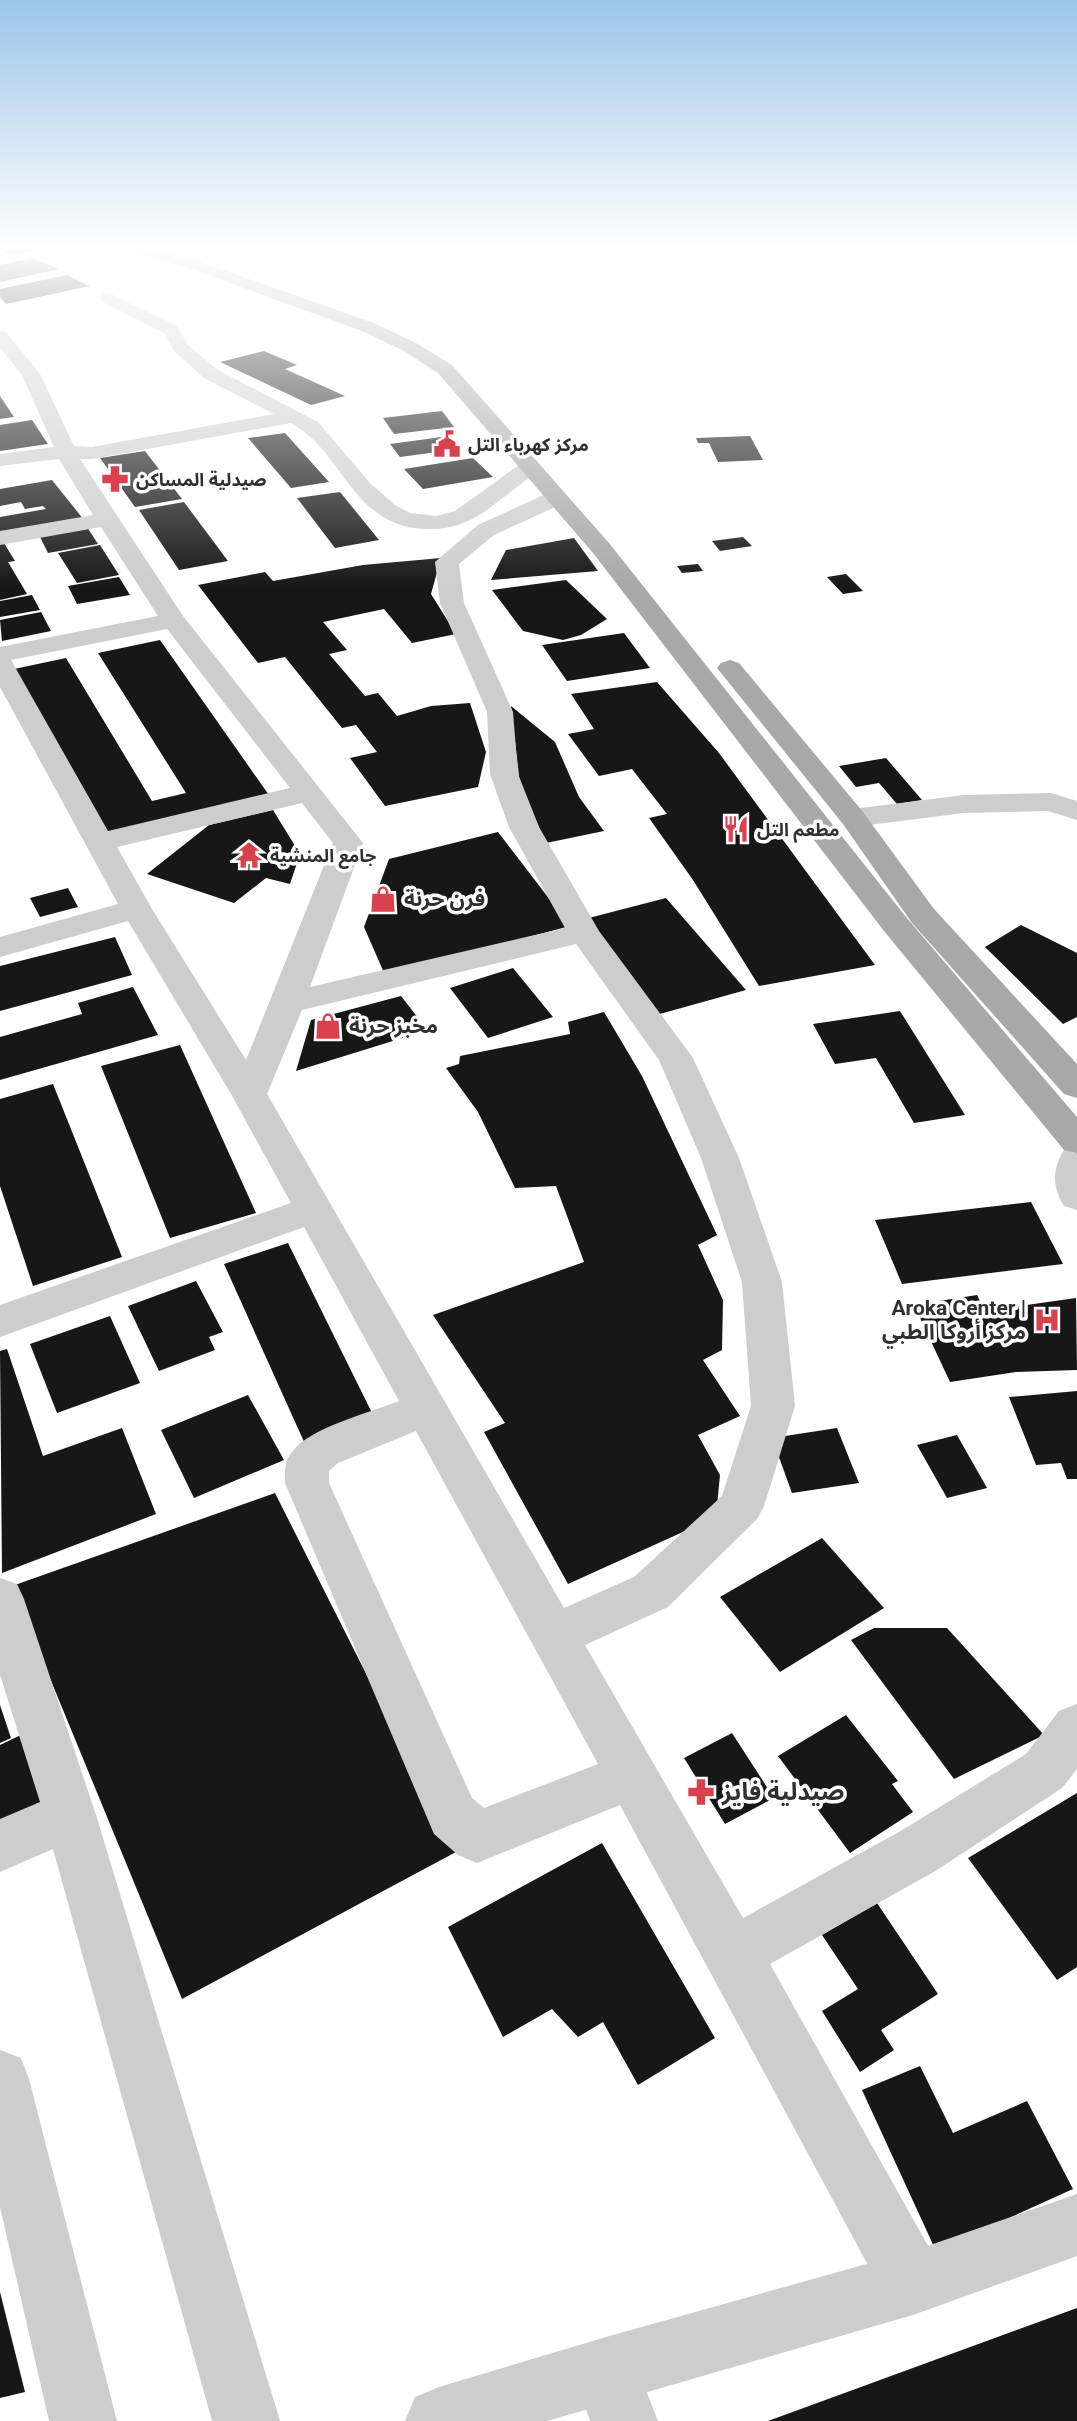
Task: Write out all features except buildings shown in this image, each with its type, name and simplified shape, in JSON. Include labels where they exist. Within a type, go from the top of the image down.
[{"type":"main road","points":[[434,362],[445,369],[601,548],[895,924],[1077,1141]]},
{"type":"main road","points":[[465,362],[473,367],[578,492],[627,544]]},
{"type":"main road","points":[[714,649],[853,818],[923,916],[1077,1086]]},
{"type":"street","points":[[21,362],[31,374],[70,460],[173,620],[306,793],[348,843],[288,1003],[249,1094]]},
{"type":"street","points":[[193,362],[292,417],[310,424],[386,512],[410,521],[436,523],[456,519],[476,509],[513,475],[530,466]]},
{"type":"street","points":[[0,479],[92,453],[292,417]]},
{"type":"street","points":[[0,460],[70,460]]},
{"type":"street","points":[[554,1636],[651,1592],[741,1506],[773,1406],[762,1282],[720,1158],[676,1058],[584,933],[524,827],[504,774],[500,712],[452,603],[447,562],[486,530],[556,498]]},
{"type":"street","points":[[0,538],[107,519]]},
{"type":"street","points":[[0,655],[173,620]]},
{"type":"street","points":[[0,663],[136,909],[249,1094],[314,1209],[733,1954],[913,2283]]},
{"type":"street","points":[[100,842],[306,793]]},
{"type":"street","points":[[853,818],[964,804],[1052,802],[1077,811]]},
{"type":"street","points":[[0,947],[136,909]]},
{"type":"street","points":[[288,1003],[584,933]]},
{"type":"street","points":[[1077,1158],[1072,1173],[1077,1197]]},
{"type":"street","points":[[0,1321],[314,1209]]},
{"type":"street","points":[[426,1409],[322,1450],[307,1465],[307,1483],[453,1816],[477,1837],[632,1775]]},
{"type":"street","points":[[0,1598],[70,1815],[246,2421]]},
{"type":"street","points":[[733,1954],[918,1851],[1044,1771],[1077,1728]]},
{"type":"street","points":[[0,1846],[70,1815]]},
{"type":"street","points":[[0,2079],[83,2421]]},
{"type":"street","points":[[439,2421],[615,2395],[913,2283],[1077,2225]]},
{"type":"place","name":"مركز كهرباء التل","points":[[447,444]]},
{"type":"place","name":"صيدلية المساكن","points":[[115,479]]},
{"type":"place","name":"مطعم التل","points":[[736,829]]},
{"type":"place","name":"جامع المنشية","points":[[249,855]]},
{"type":"place","name":"فرن حرنة","points":[[383,899]]},
{"type":"place","name":"مخبز حرنة","points":[[328,1026]]},
{"type":"place","name":"Aroka Center | مركز أروكا الطبي","points":[[1047,1320]]},
{"type":"place","name":"صيدلية فايز","points":[[701,1792]]}]
